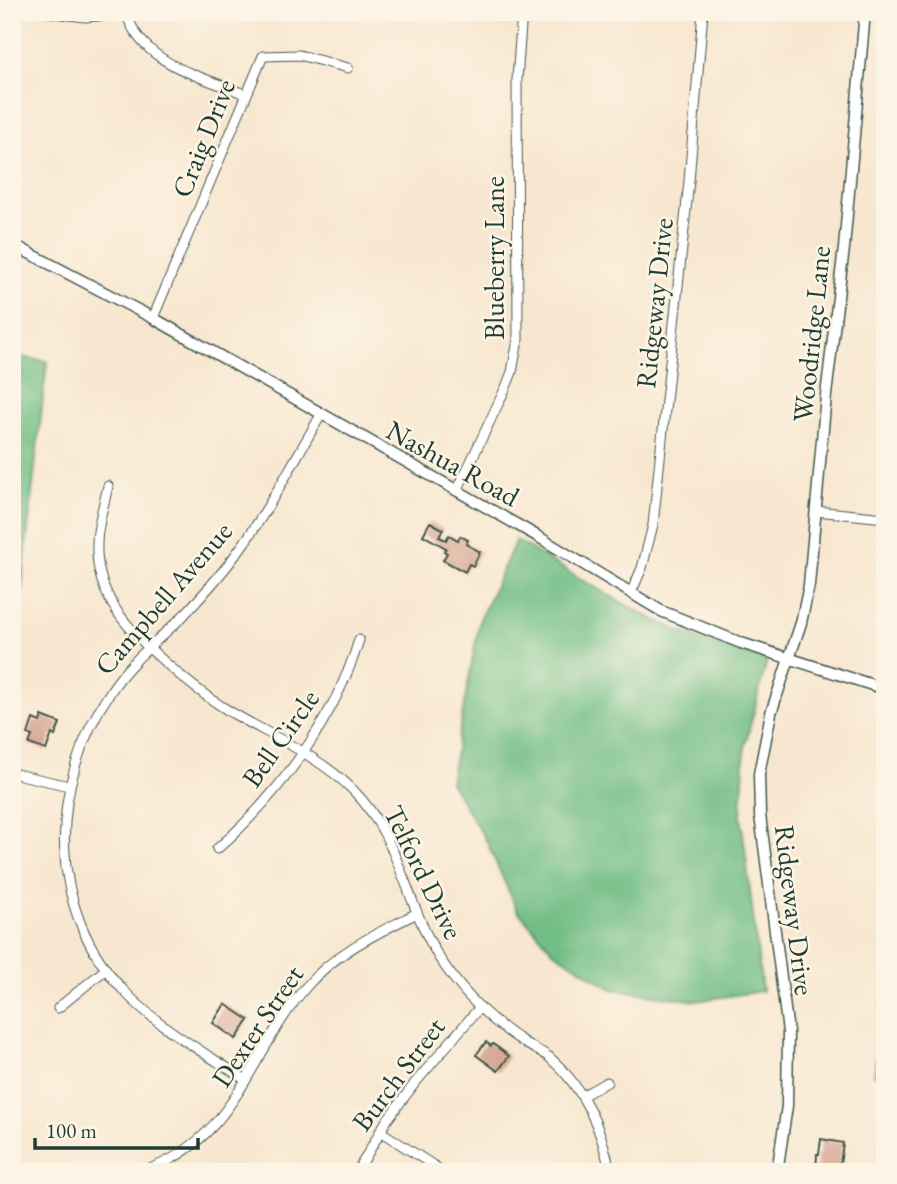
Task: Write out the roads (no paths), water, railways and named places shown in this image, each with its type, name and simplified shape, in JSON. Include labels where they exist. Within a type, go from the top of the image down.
[{"type":"street","points":[[48,12],[85,17],[126,13],[139,40],[160,59],[245,94]]},
{"type":"street","name":"Blueberry Lane","points":[[457,491],[506,387],[518,340],[517,80],[522,12]]},
{"type":"street","name":"Ridgeway Drive","points":[[631,593],[642,568],[653,525],[703,12]]},
{"type":"street","name":"Woodridge Lane","points":[[790,658],[809,585],[865,12]]},
{"type":"street","name":"Craig Drive","points":[[153,318],[263,56],[299,55],[348,68]]},
{"type":"street","name":"Nashua Road","points":[[12,244],[153,318],[661,611],[706,631],[885,689]]},
{"type":"street","name":"Campbell Avenue","points":[[246,1080],[146,1013],[106,970],[82,926],[69,886],[63,836],[64,811],[82,745],[95,717],[129,666],[185,613],[243,546],[321,415]]},
{"type":"street","name":"Telford Drive","points":[[108,486],[97,542],[102,578],[116,611],[128,629],[200,692],[303,752],[340,778],[369,809],[392,846],[417,913],[439,957],[480,1007],[522,1041],[547,1056],[582,1096],[601,1137],[610,1172]]},
{"type":"street","points":[[816,511],[885,518]]},
{"type":"street","name":"Bell Circle","points":[[218,849],[252,817],[303,752],[332,707],[359,640]]},
{"type":"street","name":"Ridgeway Drive","points":[[777,1172],[787,1106],[788,1032],[760,815],[759,785],[766,733],[790,658]]},
{"type":"street","points":[[12,772],[69,786]]},
{"type":"street","name":"Dexter Street","points":[[141,1172],[172,1158],[204,1135],[228,1109],[290,1007],[326,966],[359,943],[417,913]]},
{"type":"street","points":[[58,1008],[106,970]]},
{"type":"street","name":"Burch Street","points":[[357,1172],[380,1131],[415,1083],[480,1007]]},
{"type":"street","points":[[582,1096],[607,1082]]},
{"type":"street","points":[[380,1131],[439,1169]]}]
